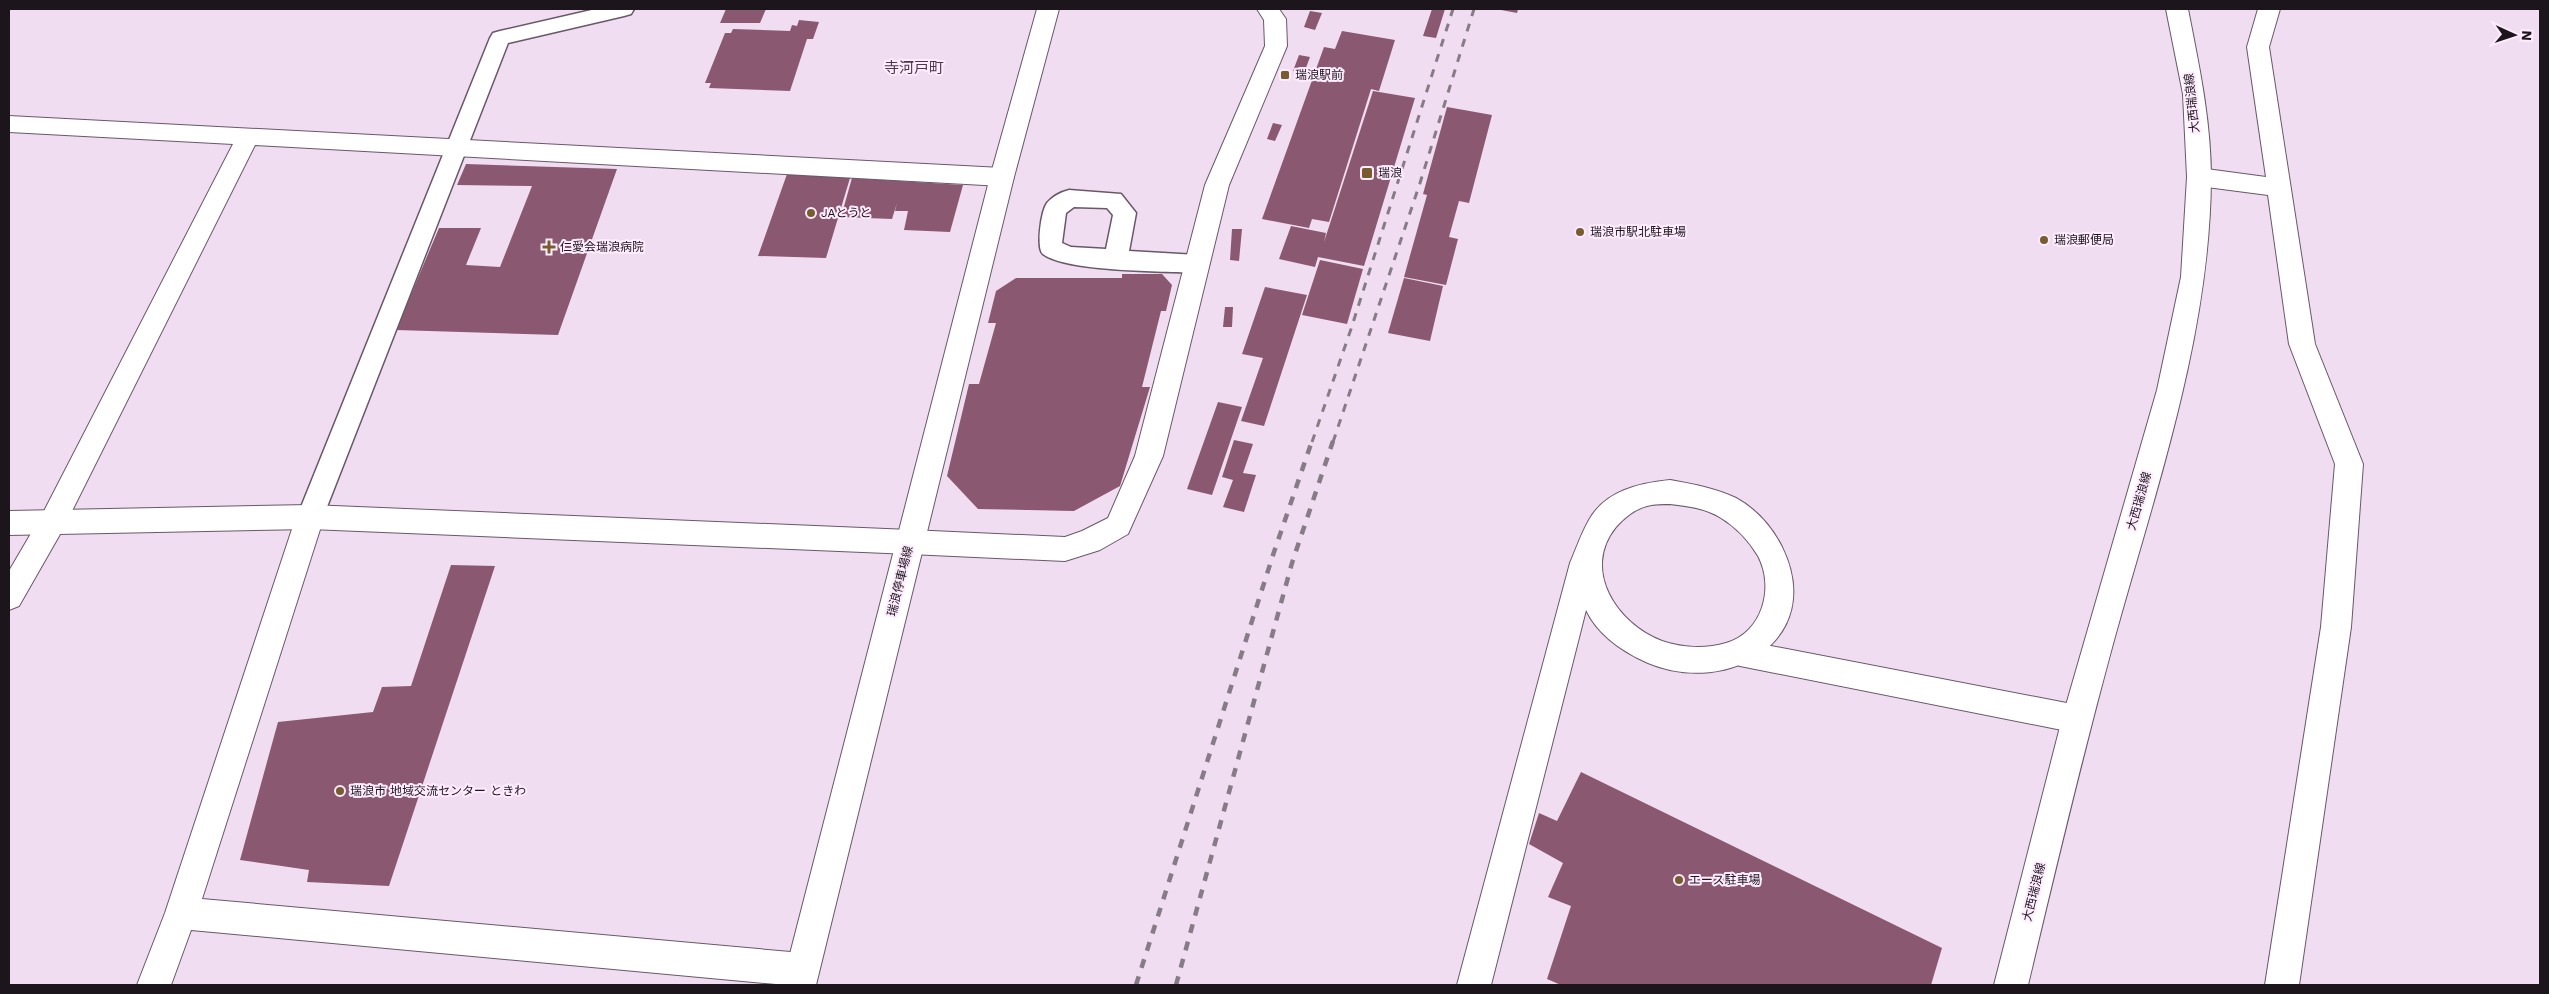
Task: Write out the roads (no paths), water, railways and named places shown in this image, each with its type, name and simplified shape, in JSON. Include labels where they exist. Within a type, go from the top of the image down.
[{"type":"street","name":"瑞浪停車場線","points":[[800,978],[1002,177],[1048,9]]},
{"type":"street","points":[[9,523],[310,517],[1066,548],[1090,540],[1118,526],[1149,456],[1217,185],[1276,46],[1276,19],[1268,9]]},
{"type":"street","name":"大西瑞浪線","points":[[2011,985],[2077,719],[2170,390],[2193,277],[2199,178],[2194,94],[2177,9]]},
{"type":"street","points":[[2269,9],[2258,47],[2302,344],[2349,464],[2336,627],[2282,985]]},
{"type":"street","points":[[9,124],[1002,177]]},
{"type":"street","points":[[9,597],[53,521],[248,137]]},
{"type":"street","points":[[2199,178],[2280,188]]},
{"type":"street","points":[[1474,985],[1587,552],[1597,528],[1615,509],[1640,496],[1678,493],[1701,497],[1731,509],[1756,530],[1773,555],[1781,583],[1778,612],[1763,635],[1740,653],[1710,661],[1678,660],[1646,649],[1619,630],[1598,606],[1588,579],[1587,552]]},
{"type":"street","points":[[154,985],[181,913],[310,517]]},
{"type":"street","points":[[1740,653],[2077,719]]},
{"type":"street","points":[[181,913],[800,978]]},
{"type":"lane","points":[[310,517],[500,38],[624,9]]},
{"type":"lane","points":[[1116,259],[1197,264]]},
{"type":"railway","points":[[1312,442],[1351,329],[1453,9]]},
{"type":"railway","points":[[1333,442],[1420,183],[1474,9]]},
{"type":"railway","points":[[1136,985],[1273,555],[1312,441]]},
{"type":"railway","points":[[1176,985],[1292,563],[1333,441]]},
{"type":"place","name":"瑞浪駅前","points":[[1285,75]]},
{"type":"place","name":"瑞浪","points":[[1367,173]]},
{"type":"place","name":"JAとうと","points":[[811,213]]},
{"type":"place","name":"瑞浪市駅北駐車場","points":[[1580,232]]},
{"type":"place","name":"瑞浪郵便局","points":[[2044,240]]},
{"type":"place","name":"仁愛会瑞浪病院","points":[[549,247]]},
{"type":"place","name":"瑞浪市 地域交流センター ときわ","points":[[340,791]]},
{"type":"place","name":"エース駐車場","points":[[1679,880]]},
{"type":"district","name":"寺河戸町","points":[[914,68]]}]
